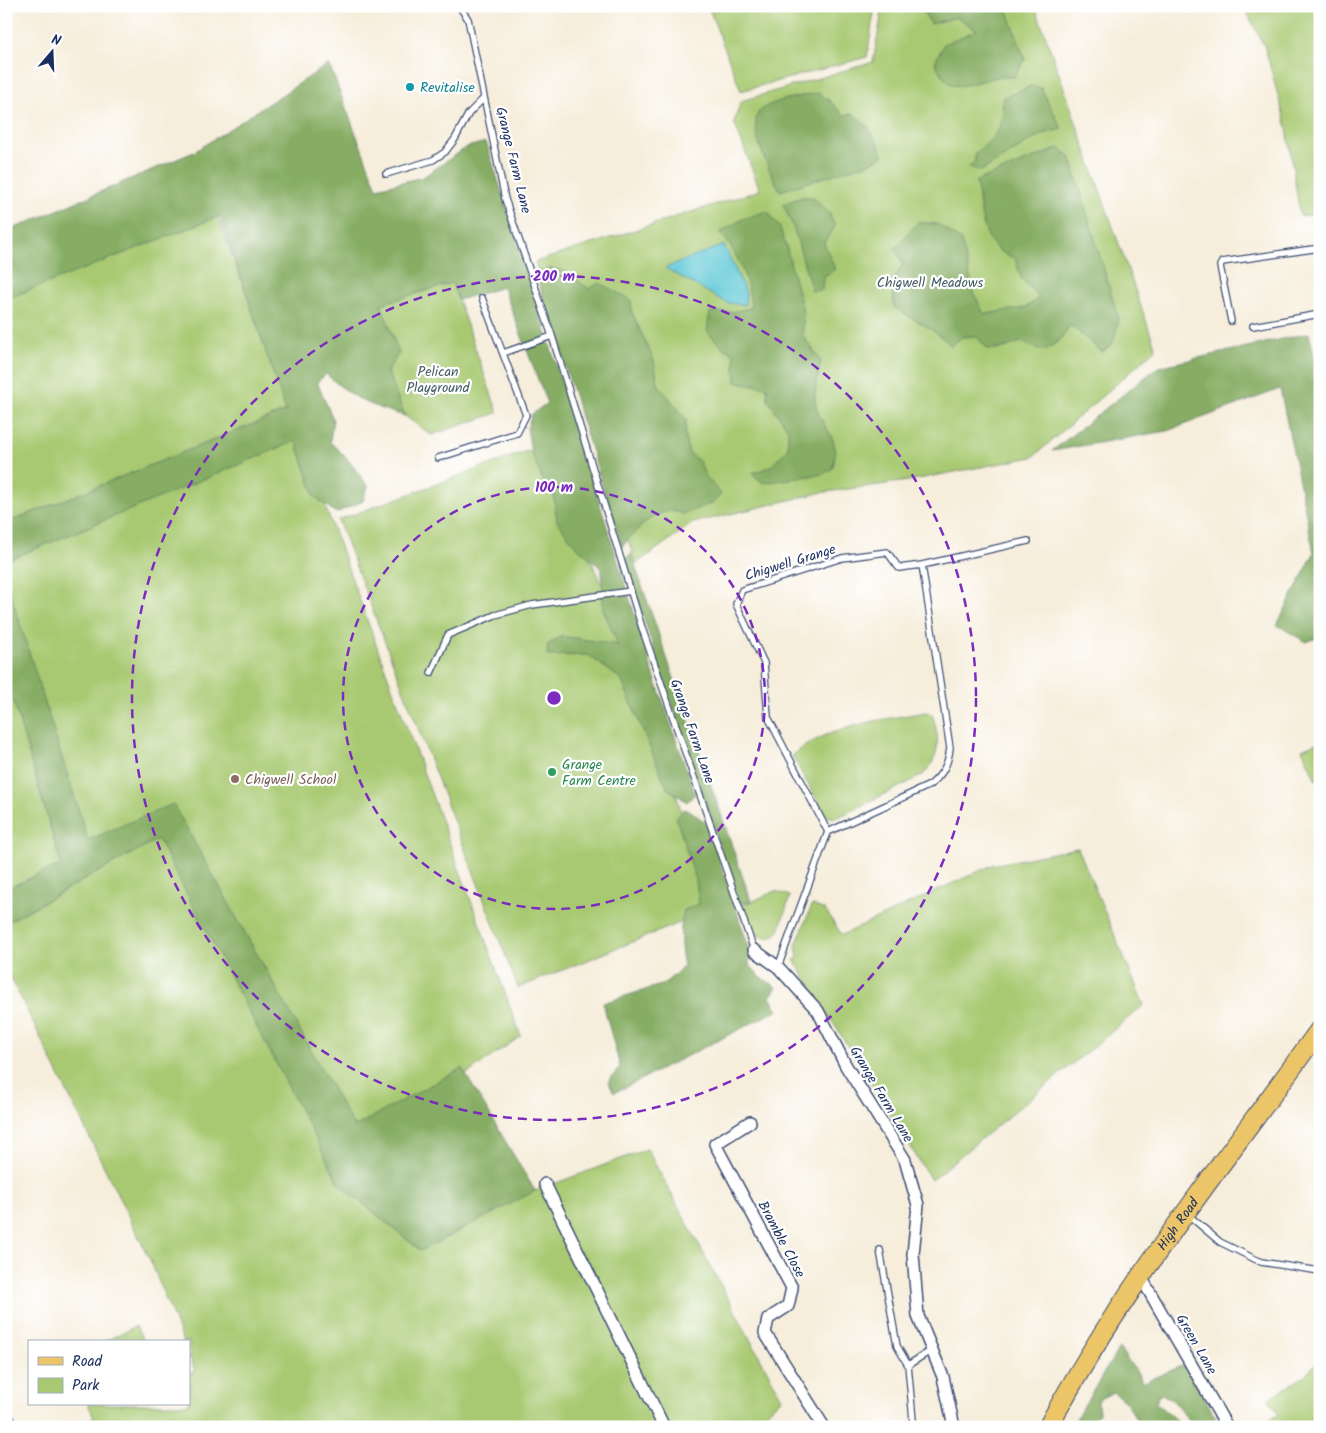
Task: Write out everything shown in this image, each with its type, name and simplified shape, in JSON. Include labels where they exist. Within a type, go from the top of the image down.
[{"type":"main road","name":"High Road","points":[[1048,1427],[1095,1345],[1141,1277],[1320,1029]]},
{"type":"street","name":"Grange Farm Lane","points":[[754,950],[778,967],[818,1011],[846,1066],[905,1160],[918,1205],[913,1254],[918,1316],[943,1377],[954,1427]]},
{"type":"street","name":"Bramble Close","points":[[750,1122],[715,1144],[792,1288],[788,1306],[768,1319],[765,1334],[824,1427]]},
{"type":"street","points":[[545,1184],[662,1423],[661,1427]]},
{"type":"street","name":"Green Lane","points":[[1141,1277],[1227,1427]]},
{"type":"street","points":[[6,1420],[10,1427]]},
{"type":"lane","name":"Grange Farm Lane","points":[[459,6],[468,19],[483,99],[505,198],[552,336],[631,590],[754,950]]},
{"type":"lane","points":[[386,174],[433,160],[444,152],[455,139],[469,113],[483,99]]},
{"type":"lane","points":[[1231,320],[1220,266],[1222,262],[1320,248]]},
{"type":"lane","points":[[438,458],[517,433],[526,415],[482,298]]},
{"type":"lane","points":[[1253,326],[1320,314]]},
{"type":"lane","points":[[503,353],[552,336]]},
{"type":"lane","name":"Chigwell Grange","points":[[828,832],[768,717],[764,663],[736,604],[742,590],[842,558],[887,552],[899,568],[922,565],[1028,541]]},
{"type":"lane","points":[[778,967],[828,832],[930,785],[942,775],[948,761],[950,748],[922,565]]},
{"type":"lane","points":[[431,673],[448,635],[495,615],[532,605],[631,590]]},
{"type":"lane","points":[[1186,1213],[1220,1242],[1261,1262],[1320,1271]]},
{"type":"lane","points":[[880,1250],[897,1346],[908,1365],[913,1420],[907,1427]]},
{"type":"lane","points":[[908,1365],[932,1350]]},
{"type":"green space","points":[[708,6],[875,6],[867,57],[741,91]]},
{"type":"green space","name":"Chigwell Meadows","points":[[883,6],[1035,6],[1156,349],[1033,457],[908,481],[819,493],[693,523],[636,564],[535,262],[760,190],[734,122],[741,101],[873,62]]},
{"type":"green space","points":[[920,6],[1006,6],[1025,60],[1014,77],[993,78],[959,86],[946,81],[935,62],[944,44],[977,30],[957,17],[931,24]]},
{"type":"green space","points":[[1244,6],[1320,6],[1320,214],[1300,216],[1287,128],[1265,48]]},
{"type":"green space","points":[[329,64],[377,188],[423,177],[467,147],[486,142],[653,673],[695,794],[687,802],[667,788],[621,679],[588,655],[547,656],[548,644],[562,636],[618,645],[603,609],[602,569],[574,544],[557,521],[554,497],[544,483],[531,452],[527,428],[532,414],[547,403],[503,287],[458,300],[452,283],[381,304],[399,353],[387,372],[405,416],[363,401],[326,374],[317,382],[333,419],[330,442],[346,457],[368,486],[363,501],[336,513],[315,497],[296,441],[6,561],[6,523],[286,411],[220,216],[6,299],[6,232],[194,152]]},
{"type":"green space","points":[[1031,86],[1041,88],[1062,129],[1042,134],[981,171],[969,167],[975,161],[975,154],[989,142],[1001,124],[1002,98]]},
{"type":"green space","points":[[818,93],[831,102],[843,115],[854,114],[868,127],[884,155],[873,162],[780,191],[757,137],[757,116],[762,109],[774,103]]},
{"type":"green space","points":[[1059,148],[1070,156],[1119,320],[1113,343],[1102,352],[1070,325],[1060,340],[1044,351],[1021,342],[1001,349],[988,349],[976,336],[962,337],[951,346],[931,329],[894,307],[892,282],[903,264],[895,248],[918,222],[937,224],[961,240],[974,293],[984,314],[1025,308],[1039,298],[1021,278],[1015,258],[1004,253],[989,238],[982,216],[976,181]]},
{"type":"green space","name":"Chigwell School","points":[[194,152],[521,1036],[464,1076],[535,1191],[647,1149],[782,1398],[761,1418],[745,1427],[73,1427],[94,1417],[89,1406],[190,1406],[190,1374],[195,1371],[190,1358],[190,1340],[182,1340],[151,1262],[6,968],[6,232]]},
{"type":"green space","points":[[802,197],[813,197],[829,213],[835,226],[824,243],[835,269],[823,277],[822,290],[812,291],[794,229],[783,204]]},
{"type":"green space","points":[[767,211],[779,226],[786,246],[803,312],[803,336],[821,361],[815,400],[820,417],[835,447],[835,457],[832,469],[823,474],[763,483],[752,473],[770,467],[788,449],[788,429],[768,400],[767,387],[736,382],[734,354],[723,348],[707,331],[710,312],[732,312],[751,308],[748,287],[742,267],[720,232],[743,219]]},
{"type":"green space","points":[[551,268],[565,271],[589,289],[599,283],[631,300],[632,312],[654,361],[658,384],[686,419],[685,438],[689,453],[699,461],[706,477],[721,494],[713,503],[683,514],[665,512],[656,515],[641,526],[622,547],[536,274]]},
{"type":"green space","name":"Pelican Playground","points":[[452,283],[498,413],[431,435],[405,416],[387,372],[381,304]]},
{"type":"green space","points":[[1309,333],[1320,381],[1320,637],[1306,642],[1277,625],[1314,553],[1280,389],[1167,431],[1052,451],[1158,367]]},
{"type":"green space","name":"Grange Farm Centre","points":[[538,450],[626,634],[712,910],[518,988],[338,520],[527,451]]},
{"type":"green space","points":[[631,554],[751,901],[739,905],[624,560]]},
{"type":"green space","points":[[6,579],[88,840],[173,804],[354,1127],[462,1068],[535,1191],[421,1251],[340,1185],[158,839],[6,923],[6,889],[61,864],[6,676]]},
{"type":"green space","points":[[926,712],[932,714],[937,747],[933,761],[923,775],[837,818],[826,816],[792,756],[822,737],[856,725]]},
{"type":"green space","points":[[1320,741],[1320,778],[1316,780],[1302,749]]},
{"type":"green space","points":[[684,809],[691,811],[707,824],[751,954],[749,964],[760,977],[777,987],[770,997],[778,1010],[614,1093],[608,1082],[620,1067],[603,1003],[664,984],[684,966],[681,925],[684,910],[699,904],[696,880],[676,818]]},
{"type":"green space","points":[[1078,848],[1144,1005],[931,1180],[794,960],[798,958],[796,945],[812,905],[825,910],[842,935],[992,865]]},
{"type":"green space","points":[[775,891],[790,896],[779,931],[772,936],[763,937],[751,930],[745,922],[740,907]]},
{"type":"green space","points":[[136,1326],[143,1340],[107,1340]]},
{"type":"green space","points":[[1119,1348],[1144,1382],[1186,1364],[1221,1427],[1200,1427],[1189,1421],[1173,1400],[1160,1393],[1156,1403],[1176,1420],[1178,1427],[1140,1427],[1128,1404],[1113,1392],[1098,1400],[1099,1414],[1090,1420],[1086,1427],[1071,1427]]},
{"type":"green space","points":[[1320,1358],[1320,1427],[1272,1427],[1268,1420],[1279,1413],[1268,1399],[1305,1376]]},
{"type":"water","points":[[724,245],[746,293],[745,305],[727,303],[665,268]]},
{"type":"place","name":"Revitalise","points":[[410,87]]},
{"type":"place","name":"Grange Farm Centre","points":[[552,772]]},
{"type":"place","name":"Chigwell School","points":[[235,779]]}]
